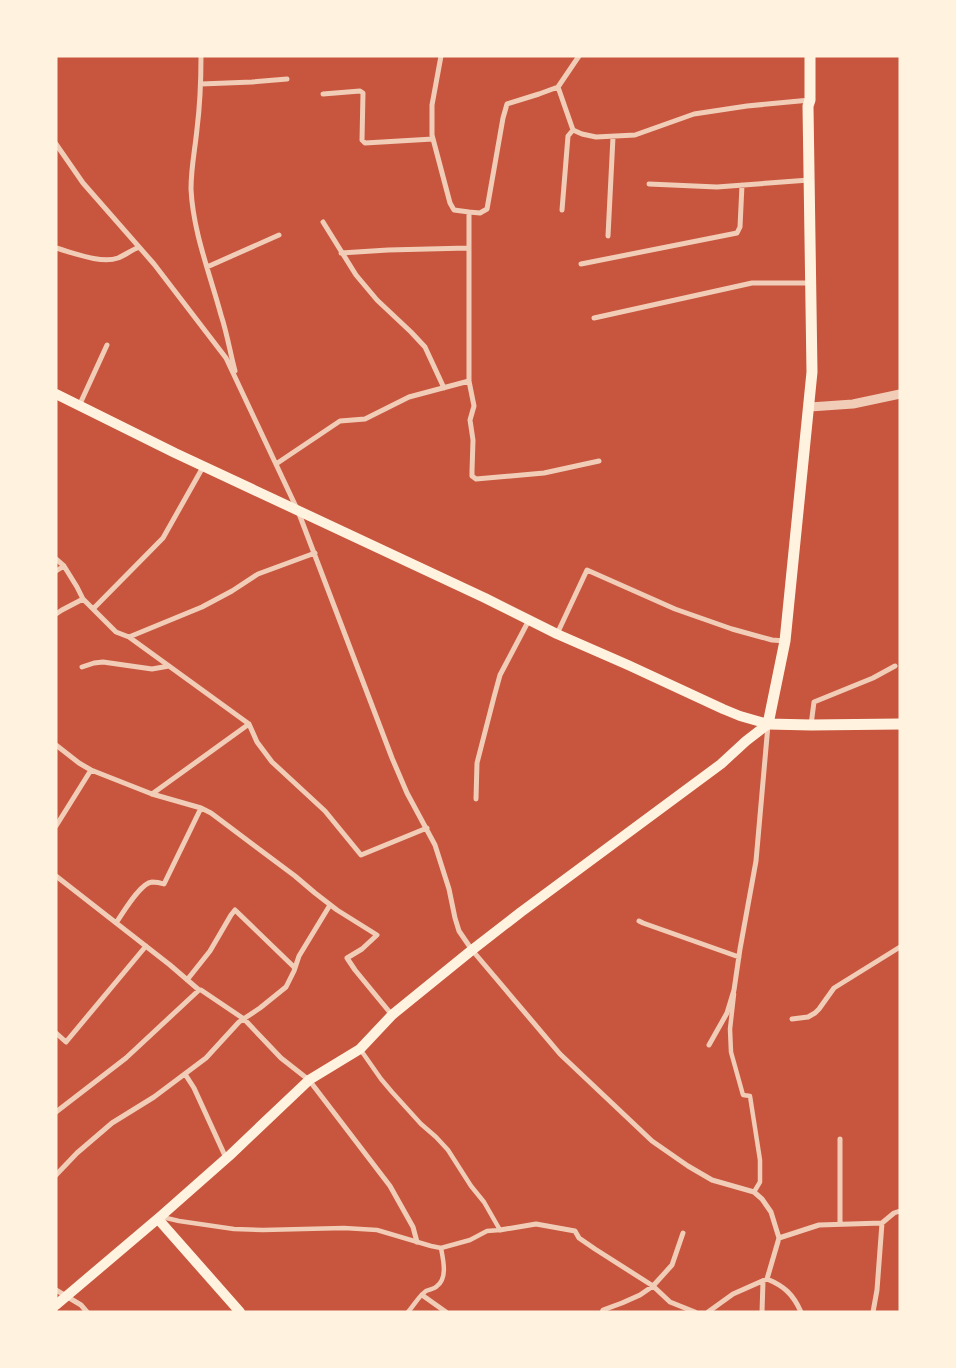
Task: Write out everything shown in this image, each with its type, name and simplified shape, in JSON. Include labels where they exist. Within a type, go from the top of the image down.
[{"type":"highway","points":[[810,56],[810,100],[808,106],[812,372],[810,407],[785,641],[768,724],[900,724]]},
{"type":"main road","points":[[56,394],[203,467],[476,594],[557,634],[723,710],[768,724]]},
{"type":"main road","points":[[56,1305],[159,1218],[309,1080],[360,1048],[392,1015],[472,950],[721,764],[768,724]]},
{"type":"main road","points":[[159,1218],[240,1312]]},
{"type":"street","points":[[201,56],[201,84],[192,161],[191,190],[195,220],[238,383]]},
{"type":"street","points":[[441,56],[432,105],[433,139],[450,203],[454,210],[480,213],[487,209],[506,104],[558,87],[579,56]]},
{"type":"street","points":[[201,84],[287,79]]},
{"type":"street","points":[[558,87],[574,130],[596,137],[635,135],[694,114],[747,106],[810,100]]},
{"type":"street","points":[[323,94],[360,91],[363,93],[362,140],[365,142],[433,139]]},
{"type":"street","points":[[562,210],[568,136],[574,130]]},
{"type":"street","points":[[608,236],[614,137]]},
{"type":"street","points":[[56,144],[83,182],[154,264],[226,358],[298,511],[392,758],[427,828],[442,865],[459,931],[472,950],[560,1054],[652,1140],[688,1166],[712,1180],[754,1192],[762,1199],[771,1212],[779,1238],[765,1280],[762,1312]]},
{"type":"street","points":[[649,184],[717,187],[809,180]]},
{"type":"street","points":[[581,264],[737,233],[740,227],[742,185]]},
{"type":"street","points":[[469,212],[469,381],[474,406],[470,420],[473,440],[472,476],[476,479],[544,473],[599,461]]},
{"type":"street","points":[[323,222],[356,275],[377,300],[425,347],[444,388]]},
{"type":"street","points":[[207,267],[279,235]]},
{"type":"street","points":[[56,248],[96,259],[108,260],[118,258],[139,247]]},
{"type":"street","points":[[342,253],[468,248]]},
{"type":"street","points":[[594,318],[752,283],[811,283]]},
{"type":"street","points":[[79,406],[107,345]]},
{"type":"street","points":[[276,464],[340,421],[365,419],[409,398],[469,381]]},
{"type":"street","points":[[810,407],[853,404],[900,394]]},
{"type":"street","points":[[93,609],[162,538],[203,467]]},
{"type":"street","points":[[129,638],[202,607],[258,574],[315,553]]},
{"type":"street","points":[[56,559],[64,566],[82,599],[116,632],[129,638],[249,724],[256,742],[272,762],[325,811],[361,856],[427,828]]},
{"type":"street","points":[[56,571],[64,566]]},
{"type":"street","points":[[557,634],[587,570],[675,609],[732,629],[772,640],[785,641]]},
{"type":"street","points":[[56,614],[82,599]]},
{"type":"street","points":[[476,799],[477,763],[500,675],[529,620]]},
{"type":"street","points":[[82,667],[103,662],[152,669],[169,666]]},
{"type":"street","points":[[811,725],[814,702],[873,678],[896,666]]},
{"type":"street","points":[[152,794],[249,724]]},
{"type":"street","points":[[754,1192],[760,1182],[760,1160],[750,1096],[743,1095],[731,1052],[730,1029],[739,957],[756,861],[768,724]]},
{"type":"street","points":[[56,745],[91,770],[152,794],[201,808],[211,813],[295,876],[330,905],[377,935],[362,949],[347,958],[392,1015]]},
{"type":"street","points":[[56,826],[91,770]]},
{"type":"street","points":[[116,923],[141,889],[147,884],[152,882],[164,884],[201,808]]},
{"type":"street","points":[[56,876],[199,990],[244,1019],[281,1058],[309,1080],[390,1186],[413,1227],[417,1242]]},
{"type":"street","points":[[56,1175],[112,1123],[154,1097],[206,1058],[244,1019],[286,987],[299,956],[330,905]]},
{"type":"street","points":[[187,980],[210,951],[235,910],[295,968]]},
{"type":"street","points":[[639,920],[739,957]]},
{"type":"street","points":[[56,1033],[66,1042],[146,946]]},
{"type":"street","points":[[792,1019],[808,1017],[815,1013],[834,988],[900,947]]},
{"type":"street","points":[[56,1112],[126,1058],[199,990]]},
{"type":"street","points":[[709,1045],[727,1013],[734,990]]},
{"type":"street","points":[[360,1048],[392,1092],[448,1150],[471,1186],[484,1202],[500,1230]]},
{"type":"street","points":[[185,1074],[194,1088],[226,1158]]},
{"type":"street","points":[[840,1138],[840,1223]]},
{"type":"street","points":[[779,1238],[818,1225],[882,1223],[894,1212],[900,1211]]},
{"type":"street","points":[[159,1218],[234,1229],[344,1228],[377,1230],[441,1248],[470,1240],[487,1231],[536,1224],[575,1232],[579,1238],[652,1286],[670,1302],[695,1312]]},
{"type":"street","points":[[873,1312],[877,1290],[882,1223]]},
{"type":"street","points":[[602,1312],[640,1295],[652,1286],[672,1265],[683,1233]]},
{"type":"street","points":[[408,1312],[426,1291],[437,1286],[442,1280],[444,1268],[441,1248]]},
{"type":"street","points":[[708,1312],[733,1294],[765,1280],[781,1285],[792,1296],[801,1312]]},
{"type":"street","points":[[56,1290],[81,1305],[87,1312]]},
{"type":"street","points":[[422,1295],[446,1312]]}]
